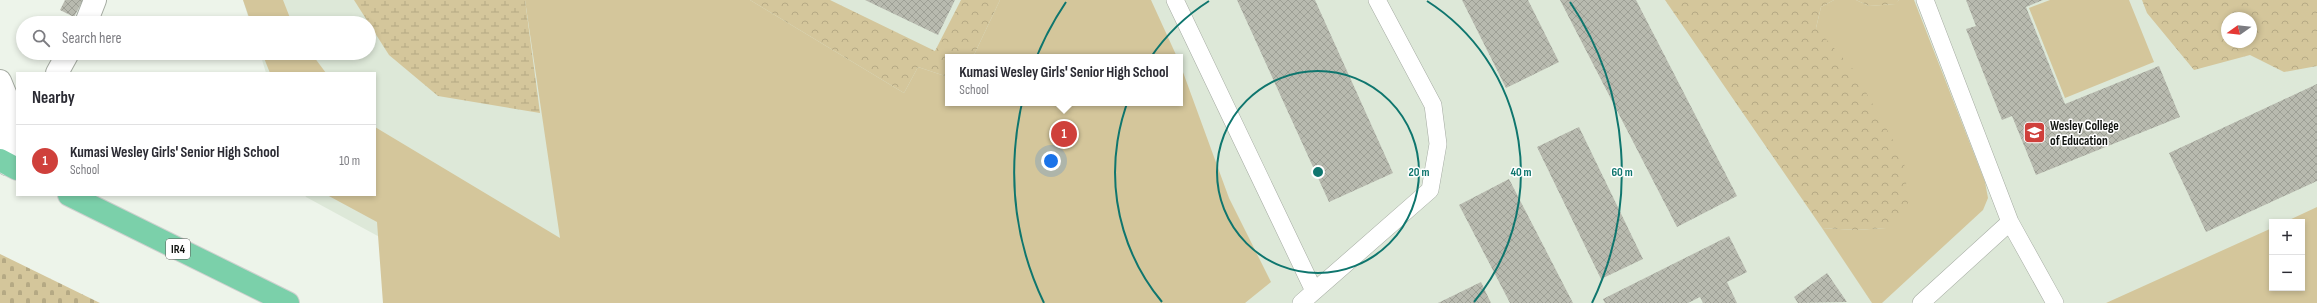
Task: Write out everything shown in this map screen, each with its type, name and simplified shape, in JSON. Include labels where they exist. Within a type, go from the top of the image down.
[{"type":"main road","name":"IR4","points":[[71,196],[288,303]]},
{"type":"street","points":[[89,16],[95,0]]},
{"type":"street","points":[[58,72],[64,60]]},
{"type":"street","points":[[8,91],[8,164]]},
{"type":"lane","points":[[1175,0],[1314,291]]},
{"type":"lane","points":[[1301,303],[1430,190],[1438,144],[1433,105],[1376,0]]},
{"type":"lane","points":[[1925,0],[2010,222],[2055,303]]},
{"type":"lane","points":[[1921,303],[2010,222]]},
{"type":"shaded area","points":[[243,0],[2317,0],[2317,303],[501,303],[306,197],[376,196],[376,72],[266,72],[262,60],[376,60],[376,16],[248,16]]},
{"type":"green space","points":[[243,0],[283,0],[289,16],[249,16]]},
{"type":"green space","points":[[354,0],[525,0],[540,113],[438,96],[389,55],[376,35],[376,16],[364,16]]},
{"type":"green space","points":[[525,0],[750,0],[904,93],[918,67],[945,76],[945,106],[1183,106],[1183,72],[1229,198],[1271,282],[1245,303],[383,303],[377,222],[329,196],[376,196],[376,128],[560,238]]},
{"type":"green space","points":[[750,0],[830,0],[935,51],[961,0],[1000,0],[974,54],[945,54],[945,76],[918,67],[904,93]]},
{"type":"green space","points":[[1000,0],[1151,0],[1176,54],[974,54]]},
{"type":"green space","points":[[1665,0],[1834,0],[1821,7],[1816,28],[1853,69],[1904,160],[1908,204],[1886,228],[1856,230],[1822,228]]},
{"type":"green space","points":[[1834,0],[1856,0],[1869,6],[1895,4],[1899,0],[1914,0],[1985,182],[1988,198],[1983,210],[1882,303],[1872,303],[1822,228],[1856,230],[1886,228],[1816,28],[1821,7]]},
{"type":"green space","points":[[1856,0],[1899,0],[1896,4],[1869,6]]},
{"type":"green space","points":[[2050,0],[2129,0],[2154,62],[2065,98],[2029,8]]},
{"type":"green space","points":[[2142,0],[2317,0],[2317,66],[2284,72],[2250,55],[2194,70],[2147,13]]},
{"type":"green space","points":[[265,60],[316,60],[325,72],[270,72]]},
{"type":"green space","points":[[2317,207],[2317,303],[2106,303],[2269,229],[2269,291],[2305,291],[2305,219],[2291,219]]},
{"type":"green space","points":[[0,254],[100,303],[0,303]]},
{"type":"building","points":[[65,0],[83,0],[75,16],[60,10]]},
{"type":"building","points":[[865,0],[955,0],[938,35]]},
{"type":"building","points":[[1237,0],[1315,0],[1393,173],[1329,202]]},
{"type":"building","points":[[1462,0],[1528,0],[1559,62],[1506,88]]},
{"type":"building","points":[[1560,0],[1636,0],[1737,196],[1677,227]]},
{"type":"building","points":[[1966,0],[2043,0],[2026,7],[2065,104],[2159,66],[2180,117],[2036,175],[2012,116],[2002,120],[1966,29],[1976,26]]},
{"type":"building","points":[[2317,84],[2317,181],[2206,232],[2169,153]]},
{"type":"building","points":[[1579,127],[1643,259],[1601,279],[1537,147]]},
{"type":"building","points":[[1509,179],[1573,303],[1510,303],[1459,205]]},
{"type":"building","points":[[1729,236],[1747,272],[1727,282],[1737,303],[1703,303],[1700,297],[1688,303],[1605,303],[1603,299]]},
{"type":"building","points":[[1827,273],[1847,302],[1798,303],[1794,297]]},
{"type":"building","points":[[1481,282],[1491,303],[1438,303]]},
{"type":"place","name":"Wesley College of Education","points":[[2034,132]]},
{"type":"place","name":"Kumasi Wesley Girls' Senior High School","points":[[1064,134]]}]
